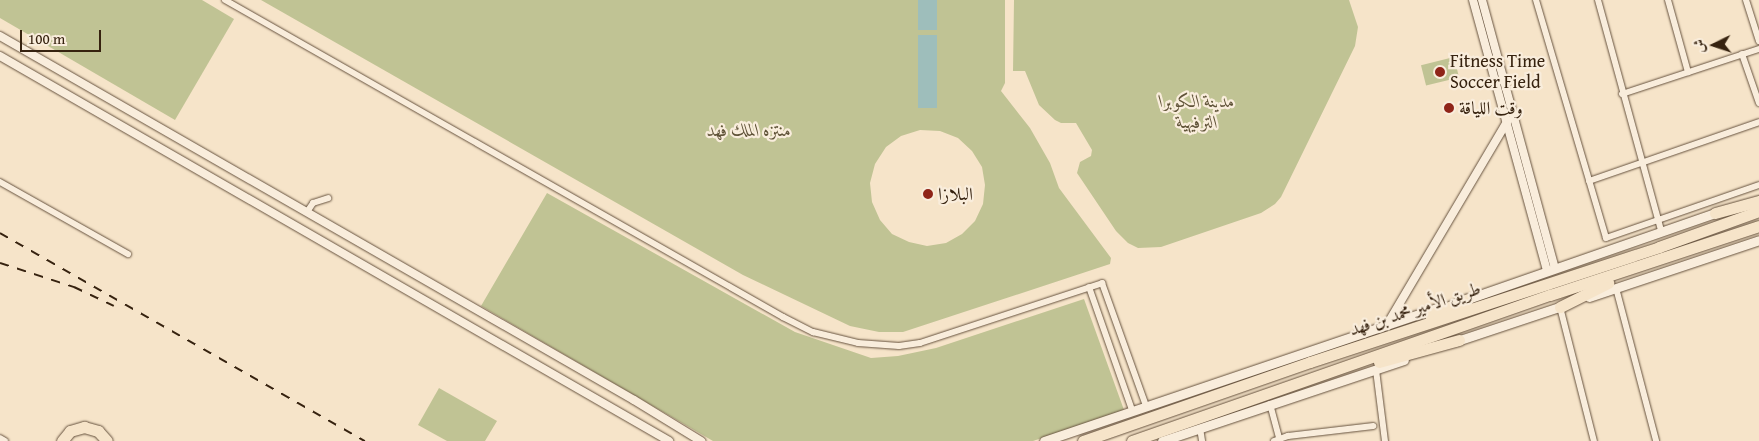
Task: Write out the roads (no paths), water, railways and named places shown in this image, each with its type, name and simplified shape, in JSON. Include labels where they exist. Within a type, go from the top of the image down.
[{"type":"highway","points":[[1715,213],[1759,199]]},
{"type":"highway","name":"طريق الأمير محمد بن فهد","points":[[1083,441],[1310,362],[1659,247],[1759,211]]},
{"type":"highway","name":"طريق الأمير محمد بن فهد","points":[[1132,441],[1550,295],[1664,259],[1759,226]]},
{"type":"highway","points":[[1560,307],[1606,284],[1664,259]]},
{"type":"highway","points":[[1310,362],[1468,299]]},
{"type":"highway","points":[[1283,388],[1459,340]]},
{"type":"highway","points":[[62,441],[70,431],[84,427],[98,431],[107,441]]},
{"type":"main road","points":[[1044,441],[1388,323],[1468,299],[1660,226],[1715,213]]},
{"type":"main road","points":[[1162,441],[1759,240]]},
{"type":"street","points":[[225,0],[783,317],[813,332],[858,343],[899,346],[920,343],[1102,282],[1146,406]]},
{"type":"street","points":[[1473,0],[1506,122],[1551,269]]},
{"type":"street","points":[[1482,0],[1513,114],[1551,269]]},
{"type":"street","points":[[1536,0],[1606,238],[1660,226],[1759,186]]},
{"type":"street","points":[[1598,0],[1622,94],[1643,161],[1660,226]]},
{"type":"street","points":[[1668,0],[1688,72]]},
{"type":"street","points":[[1746,0],[1759,41]]},
{"type":"street","points":[[0,36],[702,441]]},
{"type":"street","points":[[1622,94],[1759,49]]},
{"type":"street","points":[[1742,54],[1759,103]]},
{"type":"street","points":[[0,56],[669,441]]},
{"type":"street","points":[[1388,323],[1506,122],[1513,114]]},
{"type":"street","points":[[1589,181],[1759,122]]},
{"type":"street","points":[[0,182],[128,254]]},
{"type":"street","points":[[307,212],[313,203],[328,198]]},
{"type":"street","points":[[1089,287],[1132,410]]},
{"type":"street","points":[[1616,288],[1656,441]]},
{"type":"street","points":[[1560,307],[1594,441]]},
{"type":"street","points":[[1376,370],[1385,441]]},
{"type":"street","points":[[1270,404],[1278,441],[1373,426]]},
{"type":"street","points":[[1200,428],[1202,441]]},
{"type":"street","points":[[0,438],[5,441]]},
{"type":"water","points":[[918,0],[937,0],[937,30],[918,30]]},
{"type":"water","points":[[918,35],[937,35],[937,108],[918,108]]},
{"type":"railway","points":[[0,233],[365,441]]},
{"type":"railway","points":[[0,263],[74,287],[114,306]]},
{"type":"place","name":"Fitness Time Soccer Field","points":[[1440,72]]},
{"type":"place","name":"وقت اللياقة","points":[[1449,108]]},
{"type":"place","name":"البلازا","points":[[928,194]]},
{"type":"park label","name":"مدينة الكوبرا الترفيهية","points":[[1197,112]]},
{"type":"park label","name":"منتزه الملك فهد","points":[[749,130]]}]
